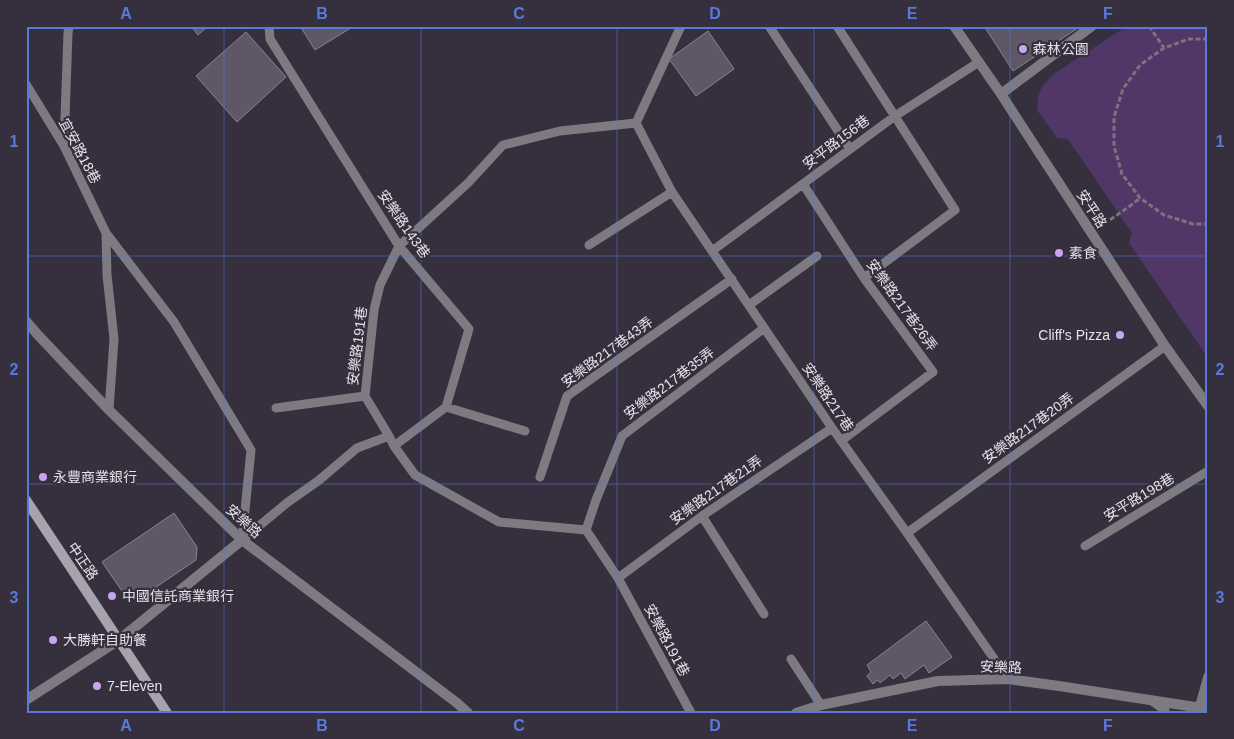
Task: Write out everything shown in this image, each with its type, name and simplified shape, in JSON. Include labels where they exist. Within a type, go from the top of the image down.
[{"type":"street","name":"安平路","points":[[954,26],[980,62],[1165,346],[1208,406]]},
{"type":"street","points":[[1001,94],[1092,26]]},
{"type":"street","name":"安樂路","points":[[26,321],[109,410],[242,540],[450,697],[468,713]]},
{"type":"street","name":"中正路","points":[[26,500],[167,713]]},
{"type":"street","points":[[26,700],[119,640],[242,540]]},
{"type":"street","name":"安樂路","points":[[796,713],[821,705],[938,681],[1008,679],[1150,700],[1202,710]]},
{"type":"lane","points":[[64,146],[69,26]]},
{"type":"lane","name":"安樂路143巷","points":[[270,26],[270,39],[399,246],[469,329],[446,408]]},
{"type":"lane","points":[[399,246],[468,183],[503,145],[560,131],[636,123],[681,26]]},
{"type":"lane","points":[[769,26],[850,149]]},
{"type":"lane","points":[[838,26],[955,210],[864,278]]},
{"type":"lane","name":"安平路156巷","points":[[712,251],[894,116],[980,62]]},
{"type":"lane","name":"宜安路18巷","points":[[26,84],[64,146],[106,233]]},
{"type":"lane","name":"安樂路217巷","points":[[636,123],[672,192],[832,428],[1008,679]]},
{"type":"lane","name":"安樂路217巷26弄","points":[[803,184],[864,278],[933,372],[841,441]]},
{"type":"lane","points":[[589,245],[672,192]]},
{"type":"lane","points":[[106,233],[107,275],[114,339],[109,410]]},
{"type":"lane","points":[[106,233],[174,322],[251,450],[242,540]]},
{"type":"lane","name":"安樂路191巷","points":[[399,246],[380,285],[374,310],[365,396],[394,446],[415,475],[499,522],[586,530],[618,578],[691,713]]},
{"type":"lane","points":[[749,305],[817,256]]},
{"type":"lane","name":"安樂路217巷43弄","points":[[540,477],[567,396],[732,280]]},
{"type":"lane","name":"安樂路217巷35弄","points":[[586,530],[622,436],[764,328]]},
{"type":"lane","name":"安樂路217巷20弄","points":[[907,533],[1165,346]]},
{"type":"lane","points":[[276,408],[365,396]]},
{"type":"lane","points":[[394,446],[446,408],[525,431]]},
{"type":"lane","name":"安樂路217巷21弄","points":[[618,578],[702,516],[832,428]]},
{"type":"lane","points":[[242,540],[357,448],[389,436]]},
{"type":"lane","name":"安平路198巷","points":[[1085,546],[1208,472]]},
{"type":"lane","points":[[702,516],[764,614]]},
{"type":"lane","points":[[792,659],[821,705]]},
{"type":"lane","points":[[1202,710],[1208,676]]},
{"type":"lane","points":[[1150,700],[1165,710],[1161,713]]},
{"type":"path","points":[[1148,26],[1164,48]]},
{"type":"path","points":[[1208,39],[1189,39],[1164,48],[1140,65],[1123,89],[1114,117],[1114,146],[1119,165],[1122,174],[1140,198],[1164,215],[1193,224],[1208,224]]},
{"type":"path","points":[[1091,232],[1140,198]]},
{"type":"shaded area","points":[[1127,26],[1208,26],[1208,358],[1129,243],[1132,233],[1068,139],[1057,138],[1037,110],[1038,96],[1043,85],[1055,73]]},
{"type":"building","points":[[191,26],[208,26],[198,35]]},
{"type":"building","points":[[300,26],[354,26],[315,50]]},
{"type":"building","name":"森林公園","points":[[984,26],[1081,26],[1013,71]]},
{"type":"building","points":[[708,31],[734,69],[696,96],[669,59]]},
{"type":"building","points":[[246,32],[286,77],[237,122],[196,76]]},
{"type":"building","points":[[174,513],[197,547],[196,560],[140,598],[131,598],[124,594],[102,562]]},
{"type":"building","points":[[926,621],[952,657],[929,673],[924,665],[905,679],[901,673],[893,679],[890,675],[880,683],[878,680],[873,684],[867,676],[871,672],[867,665]]},
{"type":"place","name":"森林公園","points":[[1023,49]]},
{"type":"place","name":"素食","points":[[1059,253]]},
{"type":"place","name":"Cliff's Pizza","points":[[1120,335]]},
{"type":"place","name":"永豐商業銀行","points":[[43,477]]},
{"type":"place","name":"中國信託商業銀行","points":[[112,596]]},
{"type":"place","name":"大勝軒自助餐","points":[[53,640]]},
{"type":"place","name":"7-Eleven","points":[[97,686]]}]
